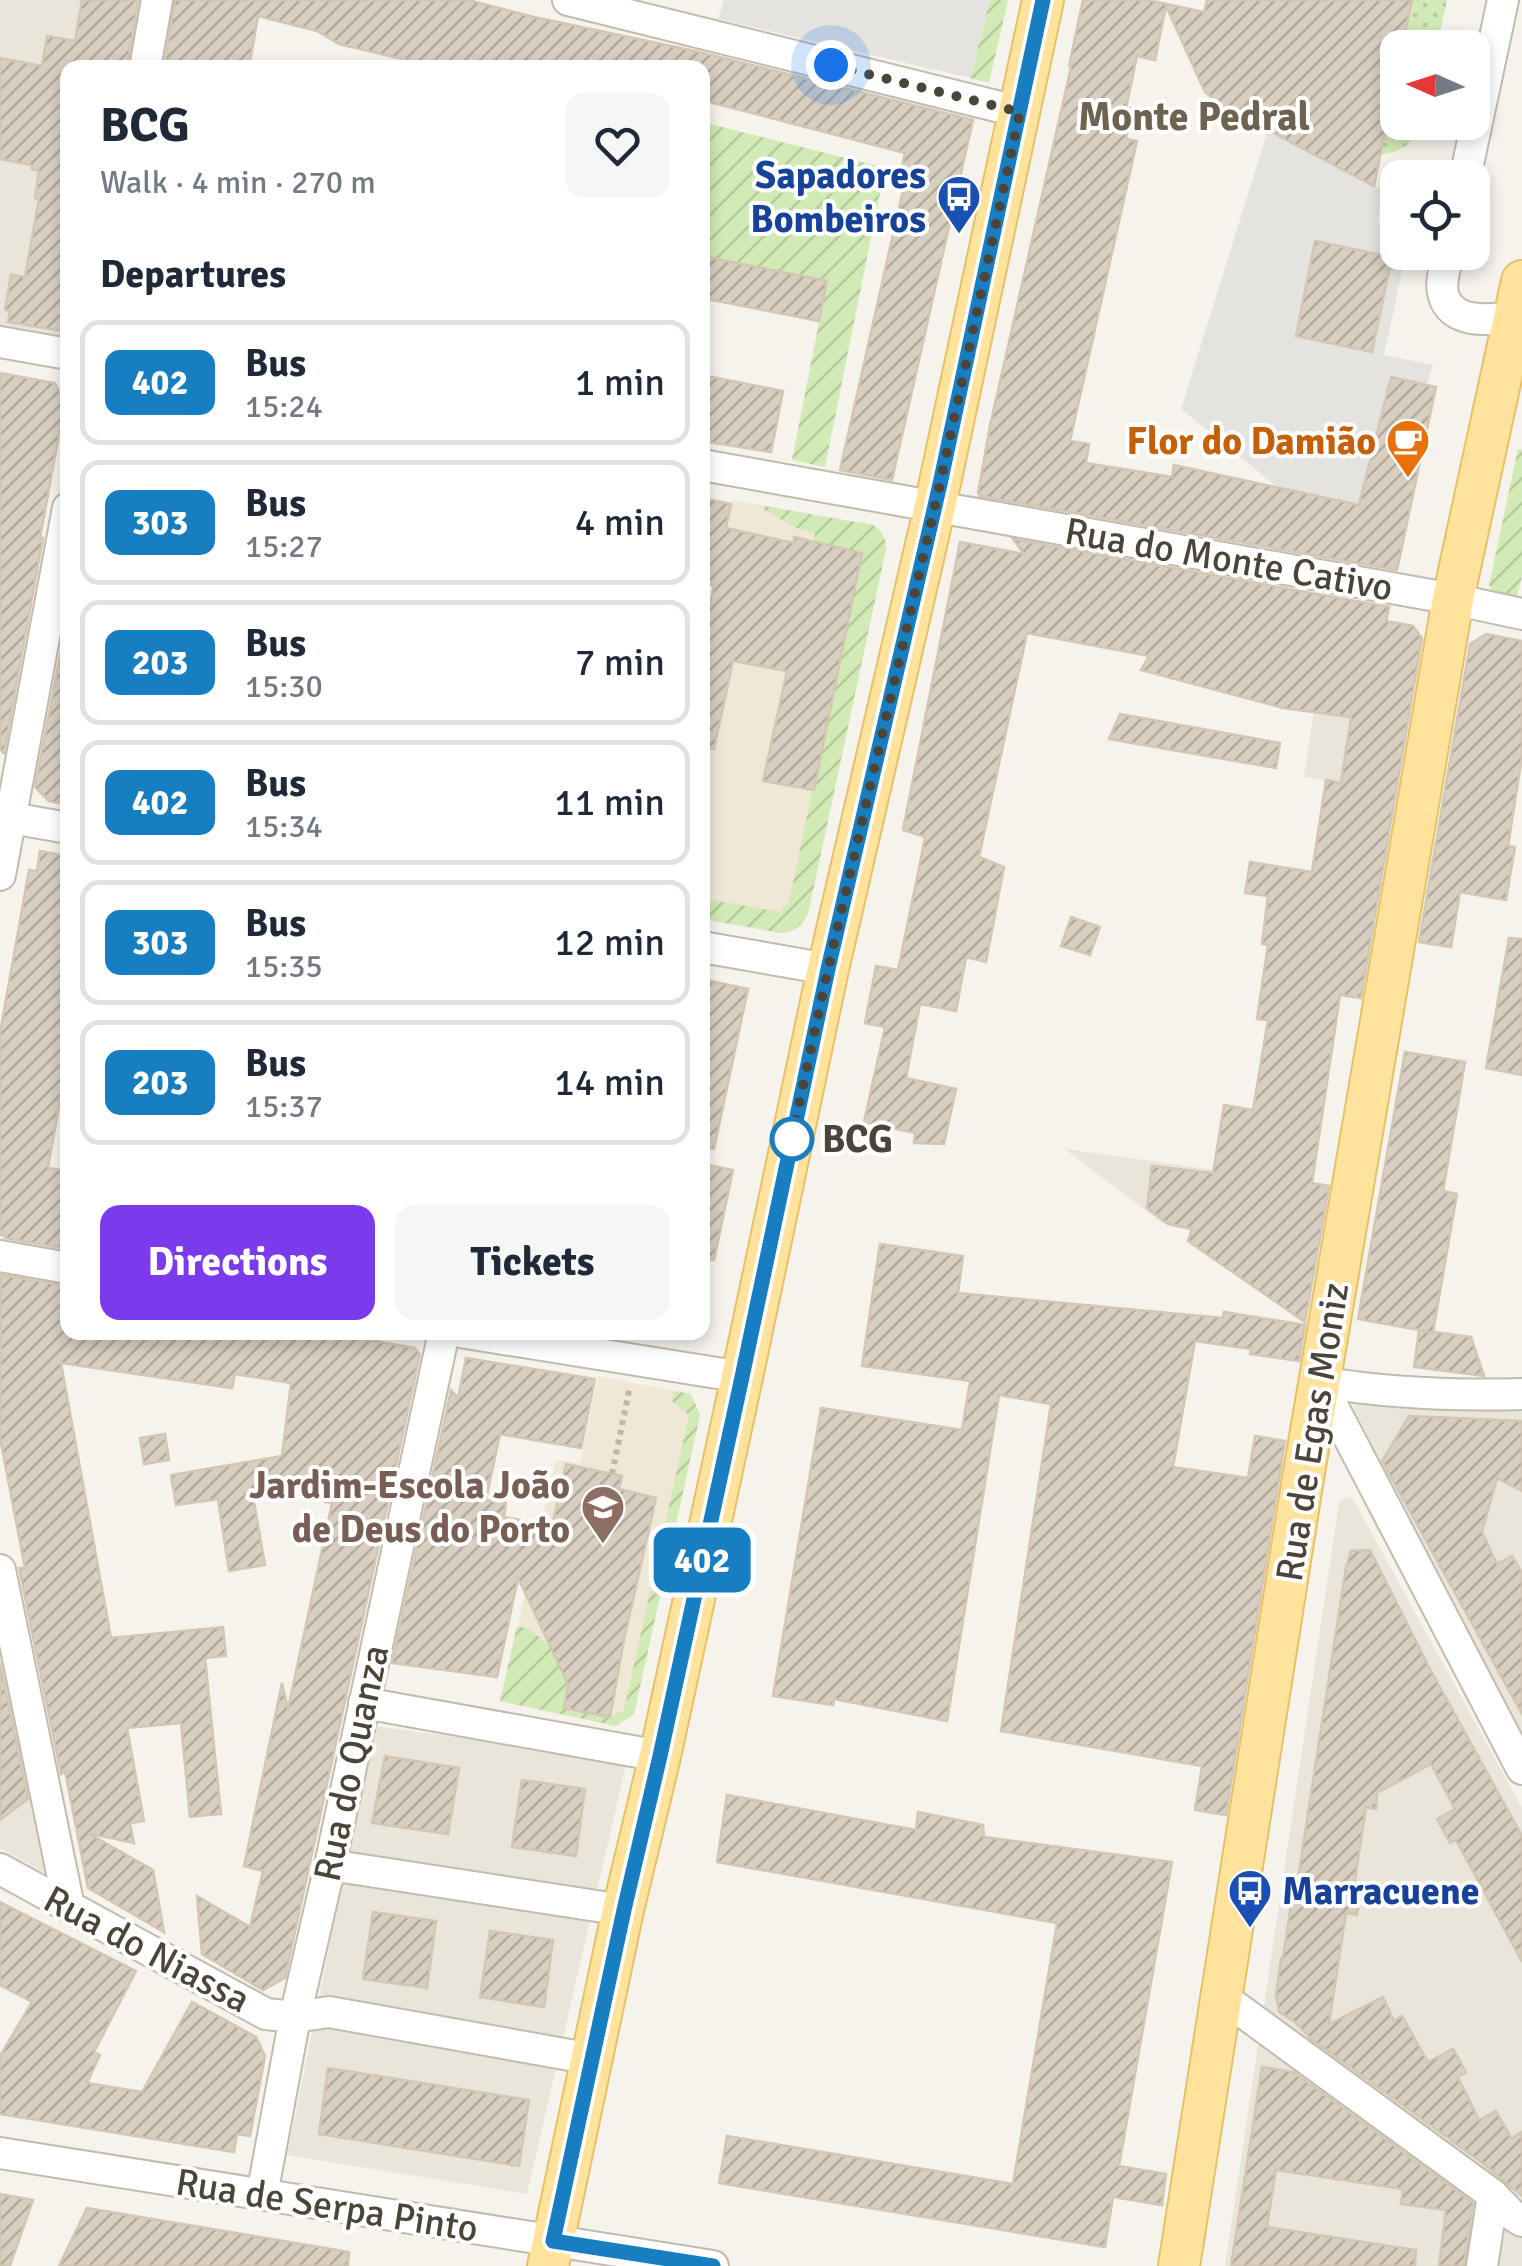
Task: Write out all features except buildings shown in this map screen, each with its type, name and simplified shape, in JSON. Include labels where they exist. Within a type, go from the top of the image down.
[{"type":"main road","points":[[551,2254],[828,969],[935,506],[1043,0]]},
{"type":"main road","name":"Rua de Egas Moniz","points":[[1179,2266],[1320,1382],[1453,599],[1519,304]]},
{"type":"street","points":[[146,60],[157,0]]},
{"type":"street","points":[[568,0],[1020,112]]},
{"type":"street","points":[[1469,160],[1503,0]]},
{"type":"street","points":[[1444,270],[1443,293],[1449,305],[1464,317],[1482,319],[1519,304]]},
{"type":"street","points":[[0,342],[60,353]]},
{"type":"street","name":"Rua do Monte Cativo","points":[[710,466],[1522,614]]},
{"type":"street","points":[[0,875],[5,816],[60,547]]},
{"type":"street","points":[[5,816],[60,826]]},
{"type":"street","points":[[710,948],[828,969]]},
{"type":"street","points":[[0,1256],[60,1267]]},
{"type":"street","name":"Rua do Quanza","points":[[262,2195],[295,2017],[442,1340]]},
{"type":"street","points":[[510,1340],[742,1377]]},
{"type":"street","points":[[1320,1382],[1360,1389],[1442,1394],[1522,1394]]},
{"type":"street","points":[[1320,1382],[1522,1769]]},
{"type":"street","points":[[0,1570],[69,1907]]},
{"type":"street","points":[[364,1703],[660,1756]]},
{"type":"street","points":[[330,1865],[624,1910]]},
{"type":"street","name":"Rua do Niassa","points":[[0,1869],[266,2014],[295,2017],[329,2012],[592,2058]]},
{"type":"street","points":[[1221,1996],[1493,2195],[1522,2221]]},
{"type":"street","name":"Rua de Serpa Pinto","points":[[0,2153],[262,2195],[551,2254],[714,2266]]},
{"type":"street","points":[[1482,2266],[1493,2195]]},
{"type":"path","points":[[612,1474],[635,1360]]},
{"type":"shaded area","points":[[0,0],[147,0],[136,60],[60,60],[60,338],[0,327]]},
{"type":"shaded area","points":[[724,0],[990,0],[970,78],[718,19]]},
{"type":"shaded area","points":[[1268,130],[1380,189],[1377,222],[1380,270],[1402,270],[1384,355],[1433,365],[1427,385],[1390,377],[1359,505],[1276,486],[1181,409]]},
{"type":"shaded area","points":[[731,500],[873,525],[886,540],[808,914],[801,926],[791,932],[710,920],[710,606]]},
{"type":"shaded area","points":[[1329,612],[1413,626],[1423,640],[1397,792],[1304,777]]},
{"type":"shaded area","points":[[1065,1149],[1330,1186],[1320,1243],[1162,1223]]},
{"type":"shaded area","name":"Jardim-Escola João de Deus do Porto","points":[[598,1376],[691,1394],[700,1415],[634,1714],[616,1726],[500,1701],[556,1460],[580,1463]]},
{"type":"shaded area","points":[[1366,1400],[1522,1405],[1522,1739],[1353,1420],[1354,1405]]},
{"type":"shaded area","points":[[1346,1497],[1353,1499],[1522,1808],[1522,2266],[1225,2266],[1339,1503]]},
{"type":"shaded area","points":[[0,1618],[51,1876],[0,1848]]},
{"type":"shaded area","points":[[374,1726],[627,1760],[527,2194],[287,2155]]},
{"type":"green space","points":[[990,0],[1008,0],[989,83],[970,78]]},
{"type":"green space","points":[[1412,0],[1447,0],[1441,30],[1406,30]]},
{"type":"green space","points":[[710,124],[885,168],[825,467],[792,460],[827,281],[710,257]]},
{"type":"green space","points":[[1381,140],[1410,140],[1394,152],[1378,156]]},
{"type":"green space","points":[[1518,449],[1522,450],[1522,575],[1517,598],[1494,594],[1489,585]]},
{"type":"green space","points":[[765,506],[873,525],[883,536],[886,549],[808,914],[797,927],[780,933],[710,920],[710,899],[781,912],[789,902],[862,553],[814,542],[815,534],[764,510]]},
{"type":"green space","points":[[674,1391],[691,1394],[700,1415],[634,1714],[616,1726],[500,1701],[517,1626],[530,1629],[550,1646],[568,1684],[564,1708],[610,1717],[624,1710],[689,1415],[672,1401]]},
{"type":"bus line","name":"402","points":[[713,2266],[553,2241],[828,969],[940,484],[1043,0]]},
{"type":"place","name":"Sapadores Bombeiros","points":[[959,235]]},
{"type":"place","name":"Flor do Damião","points":[[1408,479]]},
{"type":"place","name":"BCG","points":[[792,1139]]},
{"type":"place","name":"Jardim-Escola João de Deus do Porto","points":[[603,1545]]},
{"type":"place","name":"Marracuene","points":[[1250,1929]]},
{"type":"district","name":"Monte Pedral","points":[[1194,116]]},
{"type":"route","points":[[792,1139],[790,1147],[1020,112],[831,65]]}]
